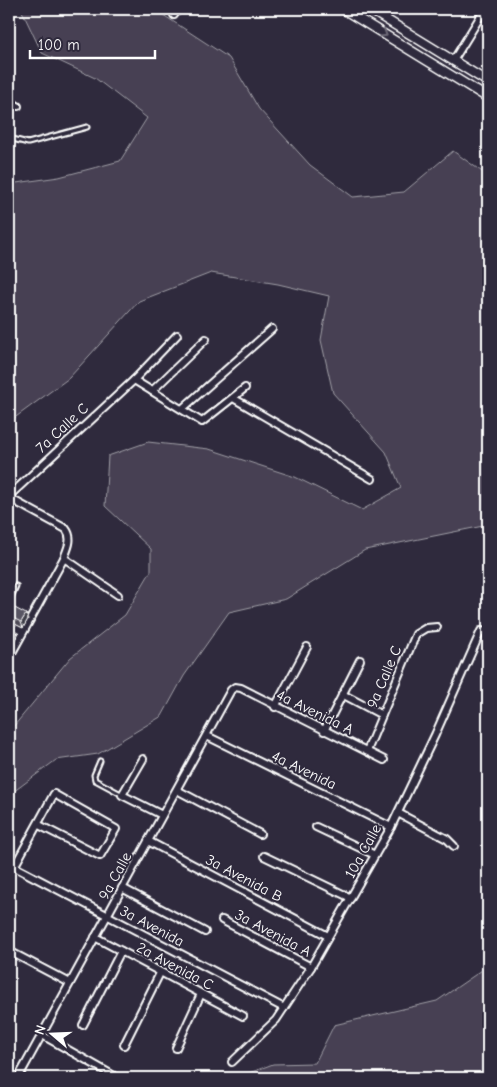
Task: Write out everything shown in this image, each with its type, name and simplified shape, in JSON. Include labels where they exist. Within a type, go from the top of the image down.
[{"type":"street","points":[[174,15],[178,9]]},
{"type":"street","points":[[343,9],[488,98]]},
{"type":"street","points":[[369,9],[488,82]]},
{"type":"street","points":[[383,18],[388,9]]},
{"type":"street","points":[[453,61],[484,9]]},
{"type":"street","points":[[9,101],[18,106]]},
{"type":"street","points":[[182,409],[272,329]]},
{"type":"street","name":"7a Calle C","points":[[9,497],[134,380],[177,335]]},
{"type":"street","points":[[152,391],[206,339]]},
{"type":"street","points":[[134,380],[202,422],[245,388]]},
{"type":"street","points":[[233,398],[372,479]]},
{"type":"street","points":[[9,497],[66,529],[70,534],[70,543],[64,558],[9,658]]},
{"type":"street","points":[[64,558],[118,595]]},
{"type":"street","points":[[9,624],[23,632]]},
{"type":"street","name":"9a Calle C","points":[[367,751],[416,634],[426,628],[437,627]]},
{"type":"street","name":"10a Calle","points":[[232,1062],[276,1020],[311,967],[391,827],[485,631]]},
{"type":"street","points":[[275,707],[308,648]]},
{"type":"street","points":[[324,731],[360,660]]},
{"type":"street","name":"4a Avenida A","points":[[235,687],[241,688],[275,707],[384,760]]},
{"type":"street","name":"9a Calle","points":[[18,1078],[162,815],[235,687]]},
{"type":"street","points":[[342,694],[382,714]]},
{"type":"street","name":"4a Avenida","points":[[207,736],[391,827]]},
{"type":"street","points":[[143,759],[122,795],[162,815]]},
{"type":"street","points":[[177,790],[260,834]]},
{"type":"street","points":[[11,865],[38,825],[54,794],[116,829],[100,856],[38,825]]},
{"type":"street","points":[[398,813],[446,839],[454,846]]},
{"type":"street","points":[[316,827],[375,855]]},
{"type":"street","name":"3a Avenida B","points":[[148,842],[328,936]]},
{"type":"street","points":[[264,856],[351,898]]},
{"type":"street","name":"3a Avenida","points":[[11,865],[284,1008]]},
{"type":"street","points":[[122,888],[205,932]]},
{"type":"street","name":"3a Avenida A","points":[[222,920],[311,967]]},
{"type":"street","name":"2a Avenida C","points":[[95,937],[243,1016]]},
{"type":"street","points":[[9,951],[70,983]]},
{"type":"street","points":[[83,1025],[121,951]]},
{"type":"street","points":[[124,1045],[160,973]]},
{"type":"street","points":[[176,1048],[201,994]]},
{"type":"street","points":[[42,1034],[118,1078]]},
{"type":"lane","points":[[9,138],[28,143],[87,127]]},
{"type":"lane","points":[[9,602],[16,586]]},
{"type":"lane","points":[[100,760],[94,775],[95,780],[122,795]]},
{"type":"shaded area","points":[[21,9],[154,9],[229,58],[259,109],[310,165],[353,197],[404,192],[453,151],[488,176],[488,525],[365,550],[286,599],[229,612],[184,676],[162,716],[98,754],[56,760],[9,795],[9,732],[70,658],[125,615],[151,571],[151,549],[105,506],[108,456],[148,442],[209,449],[295,477],[362,510],[401,488],[386,452],[333,393],[321,340],[329,296],[278,284],[211,273],[139,301],[69,378],[9,422],[9,184],[59,177],[120,161],[147,118],[95,78],[42,53]]},
{"type":"shaded area","points":[[488,966],[488,1078],[452,1078],[449,1076],[447,1078],[236,1078],[273,1064],[315,1063],[334,1025],[437,1001]]},
{"type":"building","points":[[13,607],[26,614],[21,622],[9,616]]}]
